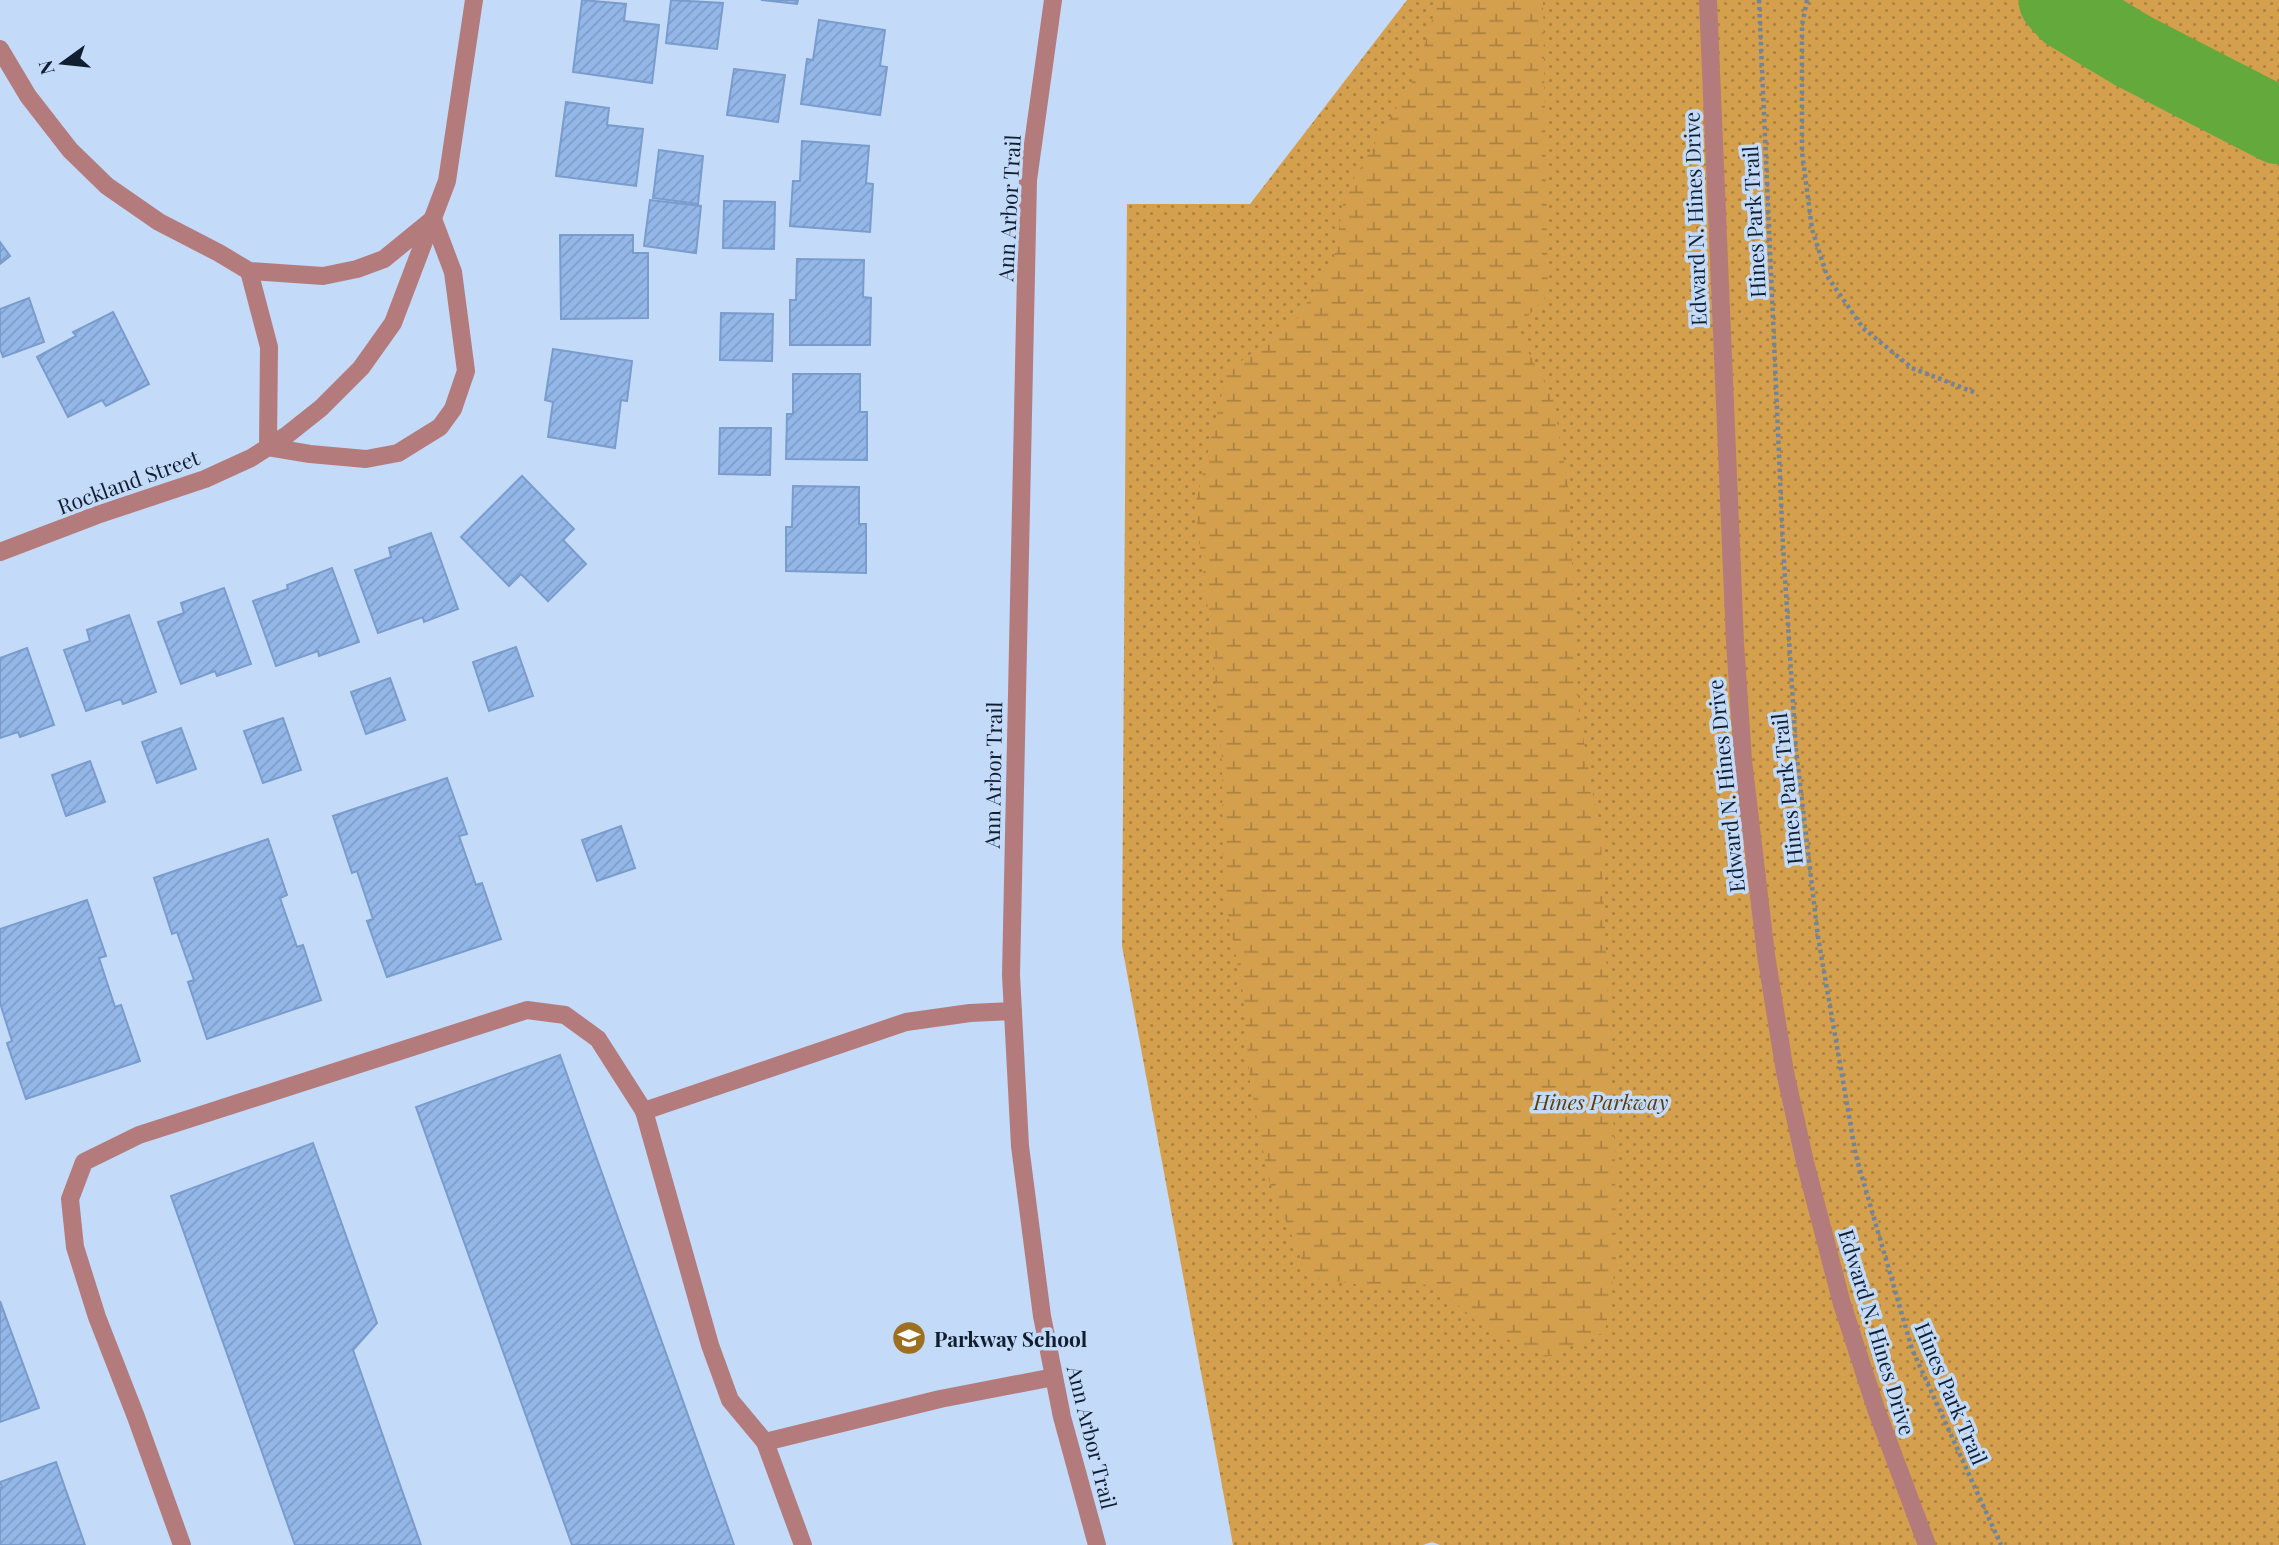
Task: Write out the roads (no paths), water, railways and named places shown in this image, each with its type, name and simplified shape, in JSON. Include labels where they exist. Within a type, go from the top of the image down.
[{"type":"street","name":"Rockland Street","points":[[0,552],[97,515],[205,479],[251,458],[287,435],[321,408],[361,368],[393,323],[447,181],[474,0]]},
{"type":"street","name":"Ann Arbor Trail","points":[[1053,0],[1028,180],[1011,975],[1020,1146],[1042,1315],[1062,1417],[1097,1545]]},
{"type":"street","name":"Edward N. Hines Drive","points":[[1708,0],[1742,760],[1766,955],[1785,1072],[1802,1150],[1842,1304],[1875,1409],[1927,1545]]},
{"type":"street","points":[[0,48],[28,96],[70,150],[107,186],[159,222],[249,271],[323,276],[356,269],[384,259],[433,219],[453,272],[466,371],[453,408],[440,427],[397,453],[366,459],[268,447],[269,347],[249,271]]},
{"type":"street","points":[[182,1545],[97,1317],[75,1247],[70,1199],[84,1163],[139,1135],[527,1010],[565,1015],[598,1039],[644,1111],[710,1345],[730,1400],[765,1442],[803,1545]]},
{"type":"street","points":[[644,1111],[906,1022],[970,1013],[1013,1011]]},
{"type":"street","points":[[765,1442],[940,1399],[1054,1377]]},
{"type":"waterway","points":[[2057,0],[2068,12],[2133,51],[2279,126]]},
{"type":"place","name":"Parkway School","points":[[909,1338]]},
{"type":"park label","name":"Hines Parkway","points":[[1601,1101]]}]
